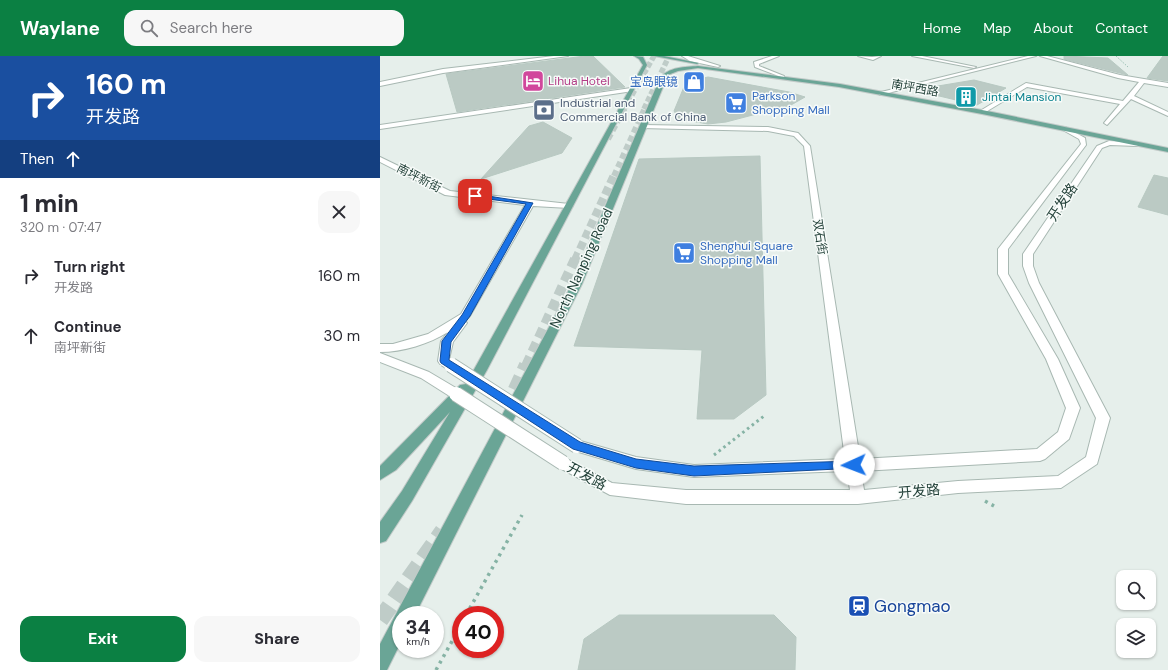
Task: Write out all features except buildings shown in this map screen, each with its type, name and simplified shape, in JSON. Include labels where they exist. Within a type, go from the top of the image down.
[{"type":"main road","points":[[380,536],[407,496],[481,370],[645,65],[641,58],[636,56]]},
{"type":"main road","name":"南坪西路","points":[[656,56],[880,93],[1168,150]]},
{"type":"main road","name":"North Nanping Road","points":[[410,606],[577,284],[663,78],[670,72],[684,68],[706,68],[778,79],[840,86]]},
{"type":"main road","points":[[386,470],[481,370]]},
{"type":"main road","points":[[380,663],[392,640]]},
{"type":"street","points":[[380,84],[430,73],[566,56]]},
{"type":"street","points":[[684,56],[692,60],[718,66]]},
{"type":"street","points":[[777,56],[756,63],[756,67],[782,77]]},
{"type":"street","points":[[860,56],[873,59],[879,56]]},
{"type":"street","points":[[914,56],[979,68]]},
{"type":"street","points":[[880,93],[1034,56]]},
{"type":"street","points":[[1042,56],[1120,77],[1168,85]]},
{"type":"street","points":[[1107,123],[1143,81]]},
{"type":"street","points":[[982,112],[1026,85],[1124,103]]},
{"type":"street","points":[[380,127],[631,90]]},
{"type":"street","points":[[1130,96],[1168,114]]},
{"type":"street","name":"双石街","points":[[643,127],[768,129],[796,134],[807,146],[858,497]]},
{"type":"street","name":"开发路","points":[[465,316],[446,341],[444,361],[577,446],[636,463],[694,471],[854,465],[1040,455],[1064,435],[1073,408],[1052,359],[1004,274],[1003,249],[1013,234],[1084,144],[1082,138],[1063,128]]},
{"type":"street","name":"开发路","points":[[380,357],[425,375],[563,463],[610,489],[686,496],[858,497],[958,487],[1061,482],[1092,460],[1103,418],[1034,283],[1028,266],[1028,254],[1099,147],[1115,143],[1140,144]]},
{"type":"street","name":"南坪新街","points":[[380,159],[448,193],[569,206]]},
{"type":"street","points":[[380,348],[393,348],[432,337],[465,316],[530,203]]},
{"type":"path","points":[[694,471],[764,416]]},
{"type":"path","points":[[471,606],[522,515]]},
{"type":"path","points":[[436,670],[452,641]]},
{"type":"tunnel","points":[[624,109],[654,56]]},
{"type":"tunnel","points":[[644,109],[669,56]]},
{"type":"tunnel","points":[[608,139],[625,108]]},
{"type":"tunnel","points":[[614,176],[645,108]]},
{"type":"tunnel","points":[[575,260],[614,175]]},
{"type":"tunnel","points":[[526,366],[575,259]]},
{"type":"tunnel","points":[[506,409],[526,365]]},
{"type":"tunnel","points":[[380,620],[443,531]]},
{"type":"place","name":"Lihua Hotel","points":[[533,81]]},
{"type":"place","name":"宝岛眼镜","points":[[694,82]]},
{"type":"place","name":"Jintai Mansion","points":[[966,97]]},
{"type":"place","name":"Parkson Shopping Mall","points":[[736,103]]},
{"type":"place","name":"Industrial and Commercial Bank of China","points":[[544,110]]},
{"type":"place","name":"Shenghui Square Shopping Mall","points":[[684,253]]},
{"type":"place","name":"Gongmao","points":[[859,606]]},
{"type":"route","points":[[475,196],[530,203],[465,316],[446,341],[444,361],[577,446],[636,463],[694,471],[854,465]]}]
